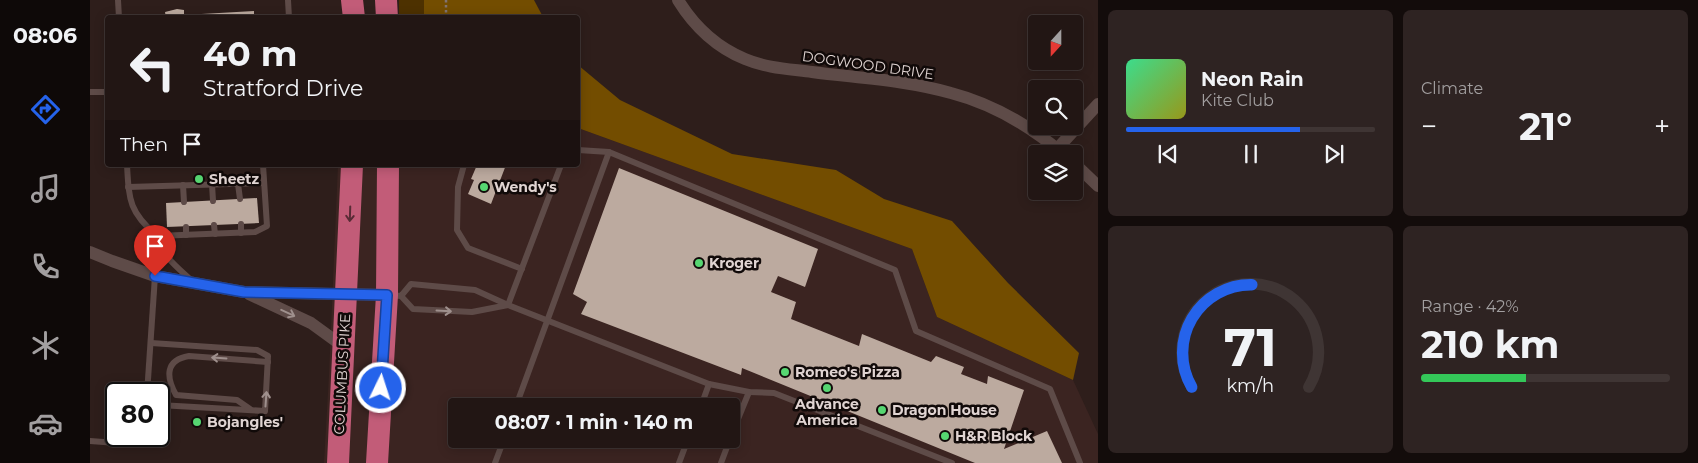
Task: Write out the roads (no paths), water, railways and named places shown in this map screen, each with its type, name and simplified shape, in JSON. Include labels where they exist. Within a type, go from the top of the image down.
[{"type":"highway","points":[[352,0],[354,15]]},
{"type":"highway","points":[[386,0],[387,15]]},
{"type":"highway","name":"COLUMBUS PIKE","points":[[338,463],[352,167]]},
{"type":"highway","points":[[377,463],[394,295],[388,167]]},
{"type":"street","name":"DOGWOOD DRIVE","points":[[678,0],[699,29],[732,53],[745,59],[760,64],[790,69],[912,84],[949,92],[1001,111],[1052,145]]},
{"type":"street","points":[[1065,145],[1098,104]]},
{"type":"street","points":[[1083,172],[1098,186]]},
{"type":"street","points":[[90,252],[155,276],[244,292],[394,295]]},
{"type":"street","points":[[244,292],[311,323],[344,347]]},
{"type":"lane","points":[[118,0],[119,15]]},
{"type":"lane","points":[[288,0],[289,15]]},
{"type":"lane","points":[[90,92],[105,92]]},
{"type":"lane","points":[[580,150],[609,152],[895,270],[916,331],[1050,389],[1080,463]]},
{"type":"lane","points":[[519,398],[609,152]]},
{"type":"lane","points":[[127,167],[132,209],[157,236],[159,246],[167,257],[196,284]]},
{"type":"lane","points":[[157,236],[255,232],[267,226],[262,167]]},
{"type":"lane","points":[[463,167],[458,186],[457,230],[468,248],[522,269]]},
{"type":"lane","points":[[508,305],[560,167]]},
{"type":"lane","points":[[128,187],[264,183]]},
{"type":"lane","points":[[212,184],[213,200]]},
{"type":"lane","points":[[238,184],[240,199]]},
{"type":"lane","points":[[183,185],[184,202]]},
{"type":"lane","points":[[241,224],[241,233]]},
{"type":"lane","points":[[214,225],[214,234]]},
{"type":"lane","points":[[186,226],[186,235]]},
{"type":"lane","points":[[148,382],[155,276]]},
{"type":"lane","points":[[508,305],[472,312],[413,309],[394,295],[411,284],[475,290],[547,321],[709,384],[748,392],[774,393],[952,463]]},
{"type":"lane","points":[[151,343],[257,350],[268,356],[265,411],[170,406]]},
{"type":"lane","points":[[251,410],[237,400],[176,395],[169,383],[170,367],[178,358],[189,356],[268,362]]},
{"type":"lane","points":[[704,398],[709,384]]},
{"type":"lane","points":[[740,413],[748,392]]},
{"type":"lane","points":[[90,441],[105,442]]},
{"type":"lane","points":[[495,463],[501,448]]},
{"type":"lane","points":[[679,463],[685,448]]},
{"type":"lane","points":[[720,463],[726,448]]},
{"type":"place","name":"Sheetz","points":[[199,179]]},
{"type":"place","name":"Wendy's","points":[[484,187]]},
{"type":"place","name":"Kroger","points":[[699,263]]},
{"type":"place","name":"Romeo's Pizza","points":[[785,372]]},
{"type":"place","name":"Advance America","points":[[827,388]]},
{"type":"place","name":"Dragon House","points":[[882,410]]},
{"type":"place","name":"Bojangles'","points":[[197,422]]},
{"type":"place","name":"H&R Block","points":[[945,436]]}]
